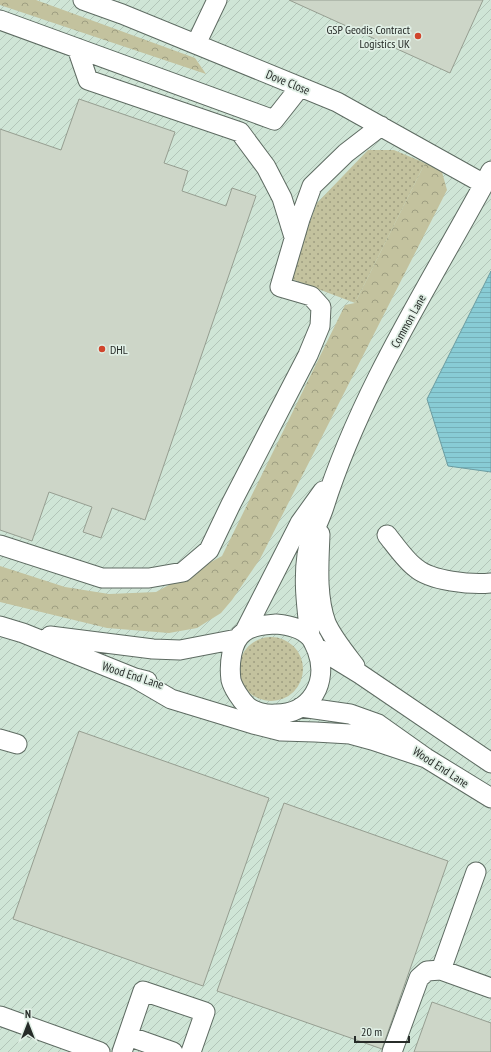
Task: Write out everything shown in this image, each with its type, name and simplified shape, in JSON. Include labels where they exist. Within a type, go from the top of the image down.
[{"type":"street","points":[[196,44],[217,0]]},
{"type":"street","name":"Dove Close","points":[[88,1],[337,102],[381,126],[488,177]]},
{"type":"street","points":[[0,20],[274,120],[300,87]]},
{"type":"street","points":[[77,48],[88,80],[240,132],[266,167],[282,198],[294,237]]},
{"type":"street","points":[[0,545],[102,578],[149,578],[183,572],[209,550],[231,504],[308,355],[320,326],[321,307],[311,296],[280,286],[294,237],[312,186],[346,153],[381,126]]},
{"type":"street","name":"Common Lane","points":[[313,642],[304,573],[307,553],[312,537],[320,520],[334,476],[366,399],[488,177]]},
{"type":"street","name":"Common Lane","points":[[241,635],[300,524],[334,476]]},
{"type":"street","points":[[320,520],[319,564],[321,604],[327,624],[360,674]]},
{"type":"street","points":[[387,535],[416,569],[440,580],[482,584],[491,583]]},
{"type":"street","points":[[313,642],[320,659],[320,682],[308,702],[291,713],[274,714],[256,711],[247,706],[231,681],[232,653],[241,635],[259,626],[276,624],[288,626],[300,630],[313,642],[491,763]]},
{"type":"street","name":"Wood End Lane","points":[[0,626],[23,633],[135,678],[225,702],[247,706]]},
{"type":"street","name":"Wood End Lane","points":[[23,633],[153,649],[180,650],[241,635]]},
{"type":"street","points":[[135,678],[171,699],[274,730],[350,734],[426,758]]},
{"type":"street","name":"Wood End Lane","points":[[301,707],[350,714],[378,724],[426,758],[491,798]]},
{"type":"street","points":[[441,970],[476,872]]},
{"type":"street","points":[[392,1052],[419,978],[427,971],[441,970],[491,988]]},
{"type":"street","points":[[173,1052],[125,1044],[143,991],[205,1012],[191,1052]]},
{"type":"street","points":[[0,1016],[100,1052]]},
{"type":"shaded area","points":[[0,0],[491,0],[491,1052],[0,1052]]},
{"type":"green space","points":[[0,0],[36,0],[195,58],[206,74],[0,5]]},
{"type":"green space","points":[[368,150],[394,150],[425,163],[355,303],[289,278],[317,203]]},
{"type":"green space","points":[[425,163],[442,172],[447,190],[260,559],[232,600],[221,613],[197,628],[169,633],[107,628],[0,602],[0,566],[65,587],[109,594],[156,592],[222,556],[345,305],[355,303]]},
{"type":"green space","points":[[271,637],[283,639],[294,646],[301,657],[303,669],[301,681],[294,692],[283,699],[271,701],[259,699],[248,692],[241,681],[239,669],[241,657],[248,646],[259,639]]},
{"type":"water","points":[[491,271],[491,472],[448,466],[427,399]]},
{"type":"building","name":"GSP Geodis Contract Logistics UK","points":[[289,0],[483,0],[450,73]]},
{"type":"building","name":"DHL","points":[[79,99],[175,132],[164,163],[188,171],[182,191],[226,206],[232,188],[256,196],[145,520],[112,508],[101,538],[83,532],[92,507],[49,492],[32,541],[0,530],[0,129],[61,150]]},
{"type":"building","points":[[79,731],[269,798],[203,986],[13,919]]},
{"type":"building","points":[[284,803],[448,861],[382,1049],[217,991]]},
{"type":"building","points":[[432,1002],[491,1023],[491,1052],[414,1052]]},
{"type":"place","name":"GSP Geodis Contract Logistics UK","points":[[418,36]]},
{"type":"place","name":"DHL","points":[[102,349]]}]
